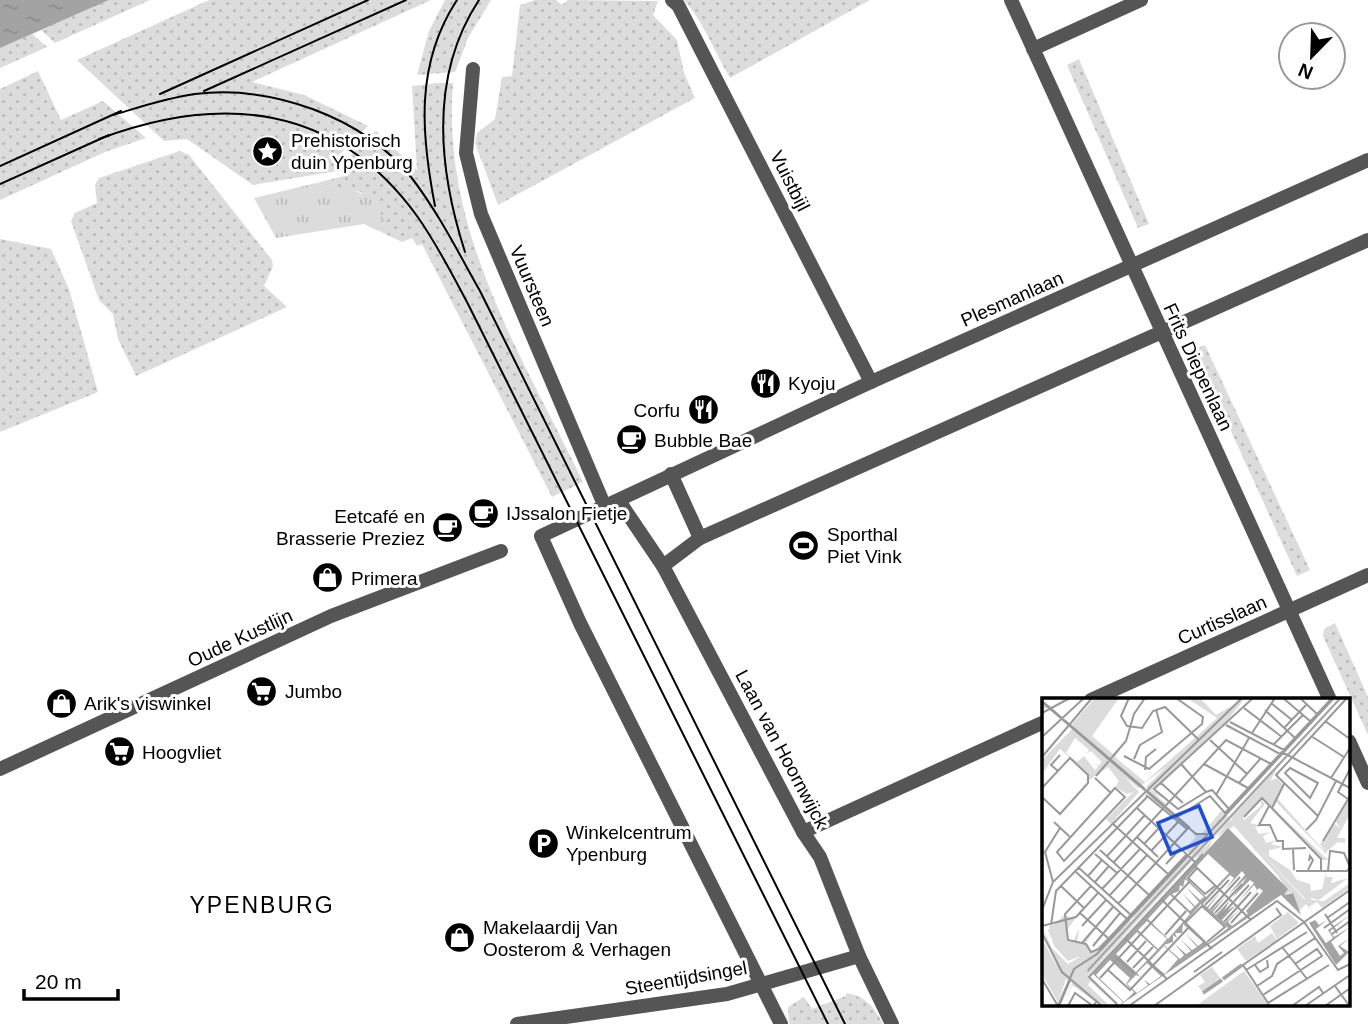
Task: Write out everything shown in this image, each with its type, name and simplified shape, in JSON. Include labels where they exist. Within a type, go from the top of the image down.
[{"type":"street","name":"Vuistbijl","points":[[672,0],[678,5],[871,382]]},
{"type":"street","name":"Frits Diepenlaan","points":[[1011,0],[1329,698]]},
{"type":"street","points":[[1033,49],[1141,0]]},
{"type":"street","name":"Vuursteen","points":[[473,69],[466,153],[481,214],[612,504]]},
{"type":"street","name":"Plesmanlaan","points":[[612,504],[871,382],[1132,268],[1368,160]]},
{"type":"street","points":[[663,566],[700,538],[1368,240]]},
{"type":"street","points":[[671,474],[700,538]]},
{"type":"street","points":[[612,504],[541,536],[580,623],[781,1024]]},
{"type":"street","name":"Laan van Hoornwijck","points":[[612,504],[663,566],[803,832],[820,857],[859,956],[892,1024]]},
{"type":"street","name":"Oude Kustlijn","points":[[0,769],[331,616],[500,551]]},
{"type":"street","name":"Curtisslaan","points":[[1095,698],[1368,575]]},
{"type":"street","points":[[803,832],[1042,723]]},
{"type":"street","points":[[1350,743],[1368,783]]},
{"type":"street","name":"Steentijdsingel","points":[[517,1024],[727,994],[859,956]]},
{"type":"green space","points":[[109,0],[150,0],[55,43],[41,30]]},
{"type":"green space","points":[[209,0],[431,0],[252,82],[304,95],[368,126],[332,162],[343,170],[253,185],[187,139],[164,141],[77,60]]},
{"type":"green space","points":[[445,0],[491,0],[468,38],[455,72],[417,75],[429,31]]},
{"type":"green space","points":[[535,0],[556,0],[562,5],[568,0],[658,1],[653,15],[677,40],[684,73],[695,98],[498,205],[475,143],[477,133],[495,119],[502,77],[512,76],[520,5]]},
{"type":"green space","points":[[684,0],[870,0],[730,78],[703,28]]},
{"type":"green space","points":[[32,34],[47,47],[0,68],[0,48]]},
{"type":"green space","points":[[1079,59],[1149,224],[1138,228],[1067,65]]},
{"type":"green space","points":[[38,71],[61,120],[103,101],[146,138],[105,152],[0,200],[0,89]]},
{"type":"green space","points":[[453,83],[453,137],[460,189],[490,290],[583,482],[552,497],[422,244],[417,246],[412,238],[402,242],[381,232],[384,222],[361,192],[316,183],[348,175],[355,168],[345,161],[376,131],[417,170],[412,86]]},
{"type":"green space","points":[[180,151],[189,155],[272,260],[273,266],[264,286],[287,307],[136,376],[118,339],[113,314],[99,300],[71,221],[75,213],[97,203],[95,185],[99,178]]},
{"type":"green space","points":[[316,183],[358,192],[374,202],[384,222],[381,232],[364,224],[276,238],[254,198]]},
{"type":"green space","points":[[0,239],[51,249],[69,289],[98,392],[0,432]]},
{"type":"green space","points":[[1205,345],[1310,570],[1297,576],[1194,350]]},
{"type":"green space","points":[[1335,623],[1368,697],[1368,735],[1323,636],[1324,629]]},
{"type":"green space","points":[[846,993],[869,1003],[883,1024],[789,1024],[788,1007],[804,997],[812,1009],[846,996]]},
{"type":"water","points":[[0,0],[109,0],[0,48]]},
{"type":"tram line","points":[[160,94],[368,0]]},
{"type":"tram line","points":[[204,91],[406,0]]},
{"type":"tram line","points":[[435,206],[427,152],[425,100],[434,49],[443,24],[457,0]]},
{"type":"tram line","points":[[465,252],[449,188],[443,123],[445,91],[452,60],[463,29],[479,0]]},
{"type":"tram line","points":[[113,115],[163,100],[195,94],[224,92],[284,100],[313,109],[367,137],[411,177],[439,218],[480,291],[845,1024]]},
{"type":"tram line","points":[[0,166],[121,111]]},
{"type":"tram line","points":[[99,139],[145,125],[189,116],[232,114],[274,118],[313,130],[350,150],[385,179],[417,216],[438,248],[468,304],[828,1024]]},
{"type":"tram line","points":[[0,184],[109,135]]},
{"type":"place","name":"Prehistorisch duin Ypenburg","points":[[268,151]]},
{"type":"place","name":"Kyoju","points":[[765,383]]},
{"type":"place","name":"Corfu","points":[[703,410]]},
{"type":"place","name":"Bubble Bae","points":[[631,440]]},
{"type":"place","name":"IJssalon Fietje","points":[[483,513]]},
{"type":"place","name":"Eetcafé en Brasserie Preziez","points":[[448,527]]},
{"type":"place","name":"Sporthal Piet Vink","points":[[804,545]]},
{"type":"place","name":"Primera","points":[[328,578]]},
{"type":"place","name":"Jumbo","points":[[262,691]]},
{"type":"place","name":"Arik's viswinkel","points":[[61,703]]},
{"type":"place","name":"Hoogvliet","points":[[119,752]]},
{"type":"place","name":"Winkelcentrum Ypenburg","points":[[543,843]]},
{"type":"place","name":"Makelaardij Van Oosterom & Verhagen","points":[[460,938]]},
{"type":"district","name":"YPENBURG","points":[[262,905]]}]
